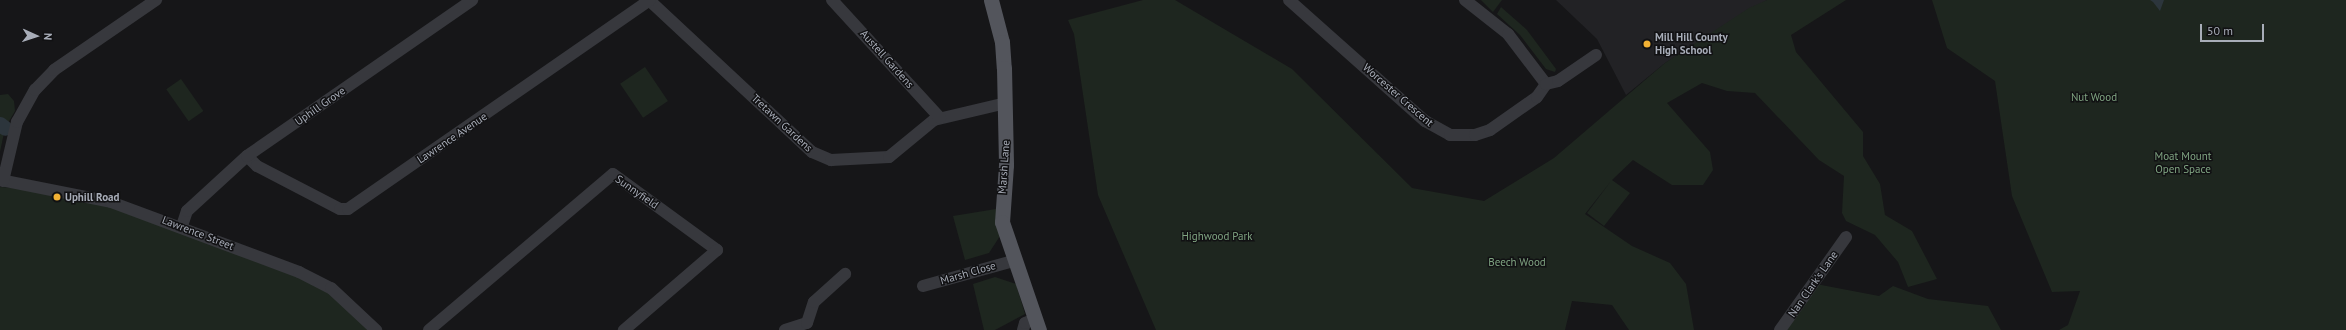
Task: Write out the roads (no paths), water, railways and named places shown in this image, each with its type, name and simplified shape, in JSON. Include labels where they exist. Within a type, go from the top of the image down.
[{"type":"main road","name":"Marsh Lane","points":[[991,0],[1002,42],[1006,104],[1006,165],[1001,206],[1013,261],[1037,324]]},
{"type":"street","points":[[1,180],[18,122],[35,90],[54,70],[143,4],[156,0]]},
{"type":"street","name":"Uphill Grove","points":[[182,226],[187,211],[247,156],[472,0]]},
{"type":"street","name":"Lawrence Avenue","points":[[247,156],[257,166],[340,209],[348,209],[649,0]]},
{"type":"street","name":"Tretawn Gardens","points":[[649,0],[820,157],[852,162],[889,157],[940,118],[1006,104]]},
{"type":"street","name":"Austell Gardens","points":[[832,0],[940,118]]},
{"type":"street","name":"Worcester Crescent","points":[[1289,0],[1425,121],[1450,135],[1475,135],[1490,130],[1537,97],[1546,84]]},
{"type":"street","points":[[1465,0],[1508,34],[1546,84],[1558,81],[1596,55]]},
{"type":"street","name":"Sunnyfield","points":[[429,330],[614,174],[717,250],[624,330]]},
{"type":"street","name":"Lawrence Street","points":[[1,180],[111,202],[182,226],[299,272],[331,288],[376,330]]},
{"type":"street","name":"Nan Clark's Lane","points":[[1780,330],[1846,237]]},
{"type":"street","name":"Marsh Close","points":[[924,286],[1013,261]]},
{"type":"street","points":[[785,330],[809,326],[814,302],[845,274]]},
{"type":"street","points":[[1023,330],[1025,323],[1037,324]]},
{"type":"waterway","points":[[0,124],[5,128]]},
{"type":"place","name":"Mill Hill County High School","points":[[1647,44]]},
{"type":"place","name":"Uphill Road","points":[[57,197]]},
{"type":"park label","name":"Nut Wood","points":[[2094,97]]},
{"type":"park label","name":"Moat Mount Open Space","points":[[2183,163]]},
{"type":"park label","name":"Highwood Park","points":[[1217,236]]},
{"type":"park label","name":"Beech Wood","points":[[1517,262]]}]
